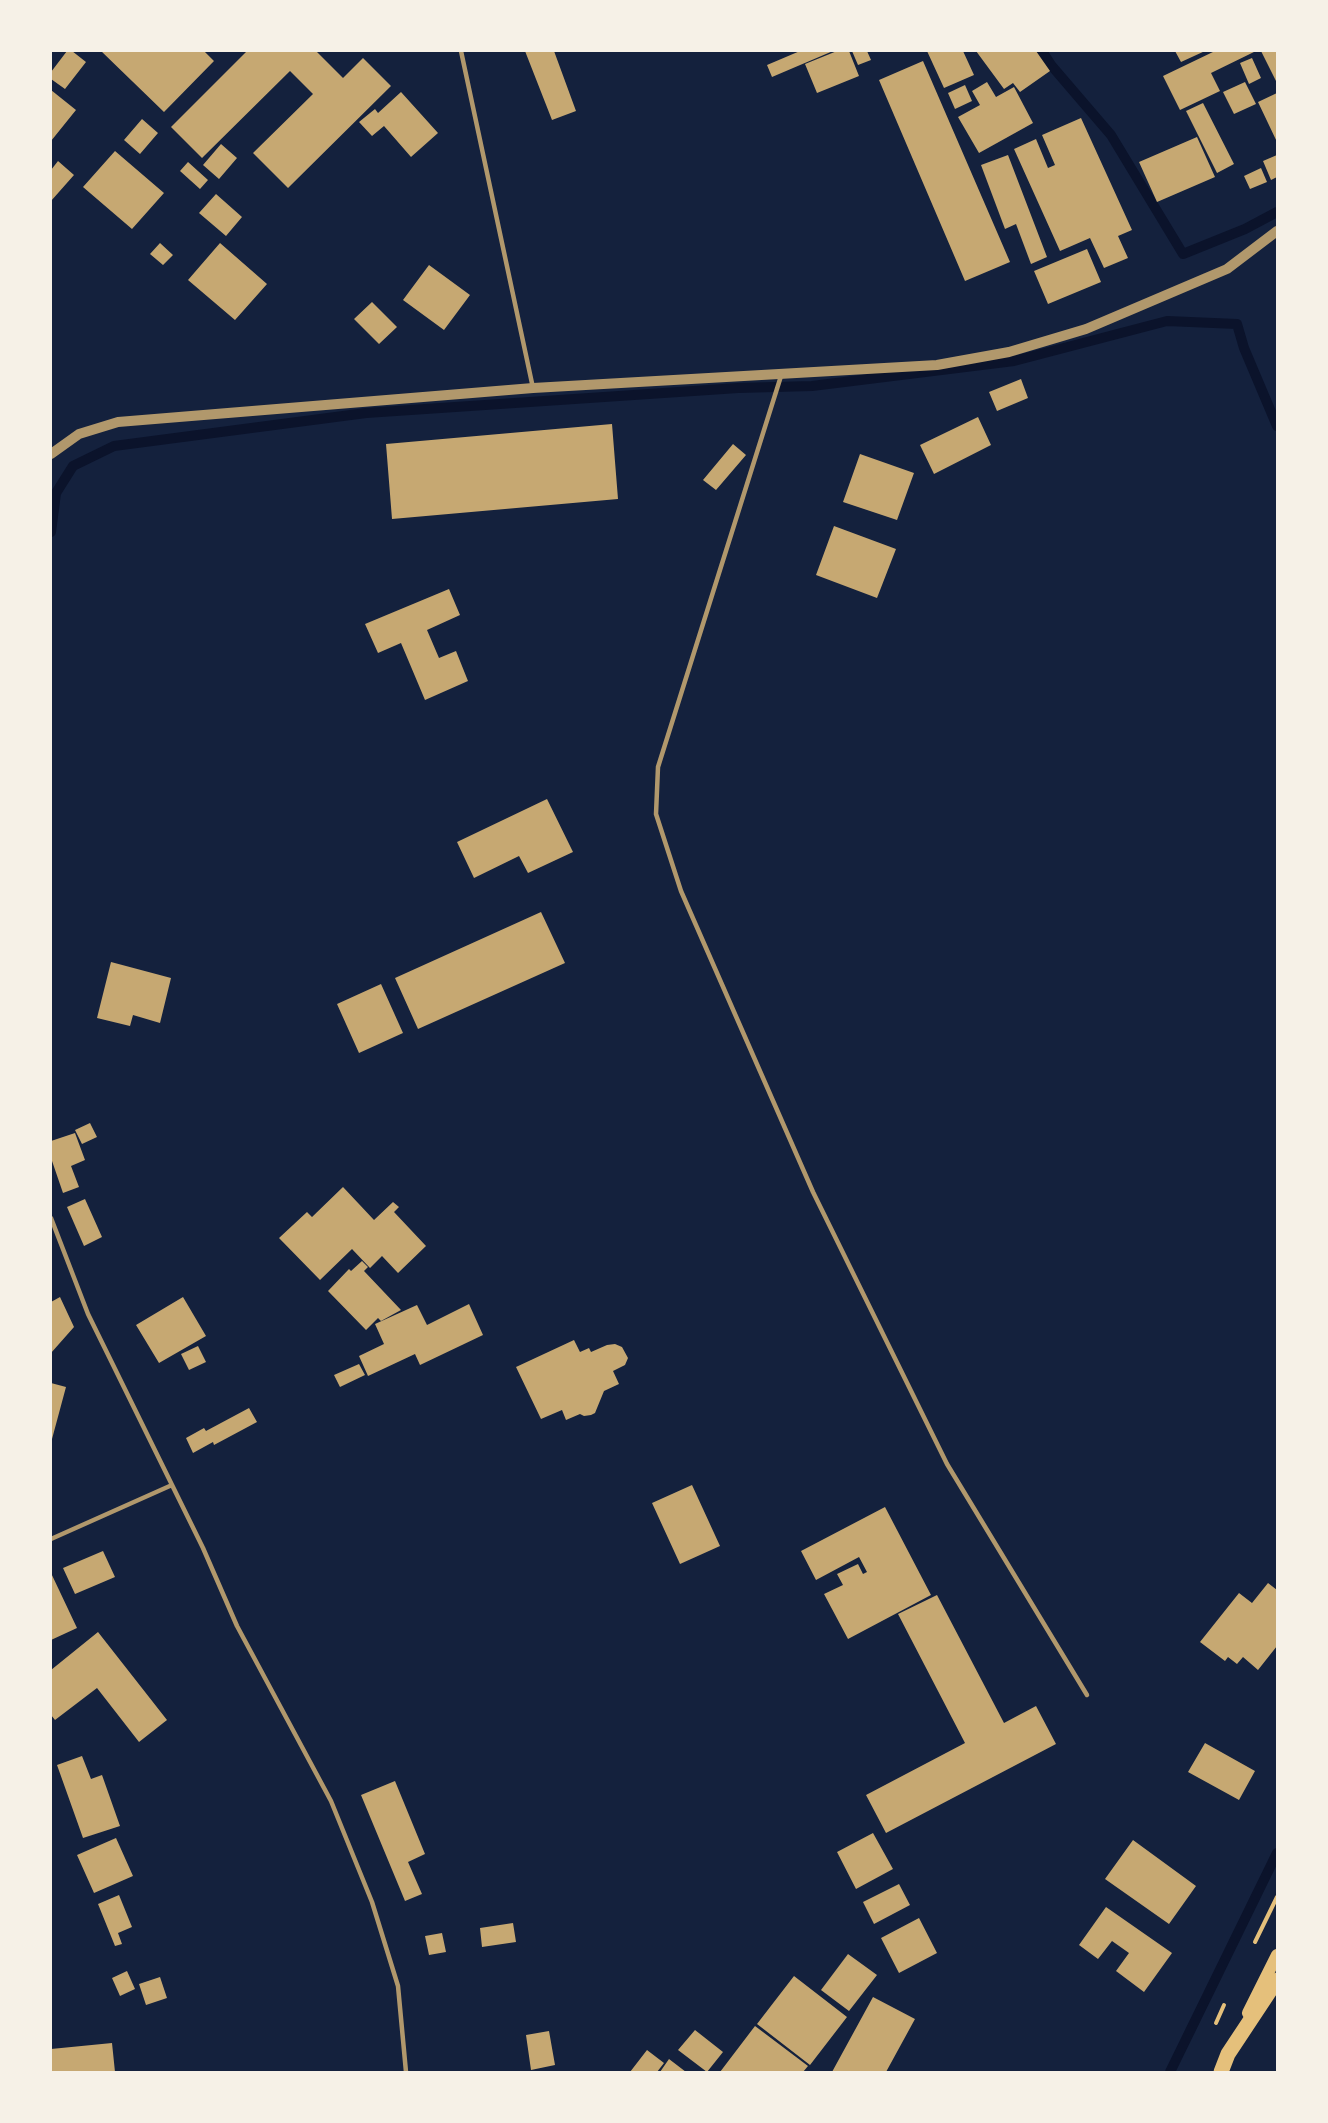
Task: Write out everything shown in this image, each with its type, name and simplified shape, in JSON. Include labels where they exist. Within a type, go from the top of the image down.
[{"type":"main road","points":[[1221,2072],[1277,1955]]},
{"type":"main road","points":[[1228,2054],[1277,1980]]},
{"type":"street","points":[[51,453],[79,434],[118,422],[533,388],[937,365],[1009,352],[1086,329],[1208,278],[1227,269],[1277,231]]},
{"type":"lane","points":[[461,51],[533,388]]},
{"type":"lane","points":[[782,373],[658,767],[656,814],[681,891],[818,1203],[947,1464],[1087,1695]]},
{"type":"lane","points":[[51,1218],[88,1314],[203,1548],[237,1626],[331,1801],[372,1902],[398,1986],[406,2072]]},
{"type":"lane","points":[[51,1539],[172,1485]]},
{"type":"building","points":[[67,51],[72,51],[86,62],[65,89],[51,79],[51,72]]},
{"type":"building","points":[[101,51],[204,51],[214,61],[164,112]]},
{"type":"building","points":[[247,51],[316,51],[343,78],[363,58],[391,86],[288,188],[253,153],[313,94],[290,71],[202,158],[171,127]]},
{"type":"building","points":[[525,51],[554,51],[576,111],[552,120]]},
{"type":"building","points":[[800,51],[833,51],[772,77],[767,65]]},
{"type":"building","points":[[837,51],[849,51],[859,76],[817,93],[805,64]]},
{"type":"building","points":[[852,51],[867,51],[871,60],[858,65]]},
{"type":"building","points":[[927,51],[963,51],[974,75],[944,88]]},
{"type":"building","points":[[976,51],[1036,51],[1050,71],[1020,92],[1013,83],[1004,89]]},
{"type":"building","points":[[1175,51],[1205,51],[1181,62]]},
{"type":"building","points":[[1215,51],[1256,51],[1211,73],[1220,91],[1180,110],[1163,76]]},
{"type":"building","points":[[1261,51],[1277,51],[1277,83]]},
{"type":"building","points":[[1252,58],[1261,78],[1249,84],[1240,63]]},
{"type":"building","points":[[923,61],[1010,262],[965,281],[879,80]]},
{"type":"building","points":[[987,82],[996,97],[1014,87],[1033,123],[979,153],[958,117],[980,105],[972,91]]},
{"type":"building","points":[[1245,82],[1256,104],[1234,114],[1223,92]]},
{"type":"building","points":[[965,85],[972,101],[955,109],[948,93]]},
{"type":"building","points":[[51,90],[76,110],[51,141]]},
{"type":"building","points":[[401,92],[438,133],[411,157],[384,126],[372,136],[359,122],[375,109],[378,113]]},
{"type":"building","points":[[1277,93],[1277,142],[1258,102]]},
{"type":"building","points":[[1203,103],[1234,164],[1217,173],[1186,111]]},
{"type":"building","points":[[1081,118],[1132,230],[1118,236],[1128,258],[1104,268],[1090,238],[1060,251],[1014,149],[1036,139],[1048,168],[1055,165],[1042,135]]},
{"type":"building","points":[[142,119],[158,133],[140,154],[124,140]]},
{"type":"building","points":[[1197,137],[1215,177],[1157,202],[1139,162]]},
{"type":"building","points":[[221,144],[237,158],[219,179],[203,165]]},
{"type":"building","points":[[115,151],[164,193],[132,229],[83,187]]},
{"type":"building","points":[[1008,155],[1047,257],[1031,264],[1016,224],[1005,229],[981,165]]},
{"type":"building","points":[[1277,155],[1277,177],[1271,180],[1263,161]]},
{"type":"building","points":[[58,161],[74,175],[51,201],[51,170]]},
{"type":"building","points":[[188,162],[208,180],[200,189],[180,171]]},
{"type":"building","points":[[1261,168],[1267,182],[1250,189],[1244,176]]},
{"type":"building","points":[[216,194],[242,217],[226,236],[199,213]]},
{"type":"building","points":[[160,243],[173,255],[163,265],[150,254]]},
{"type":"building","points":[[220,243],[267,284],[235,320],[188,280]]},
{"type":"building","points":[[1087,249],[1101,282],[1048,304],[1034,271]]},
{"type":"building","points":[[429,265],[470,295],[444,330],[403,300]]},
{"type":"building","points":[[372,302],[397,327],[379,344],[354,319]]},
{"type":"building","points":[[1021,379],[1028,398],[997,411],[989,392]]},
{"type":"building","points":[[978,417],[991,445],[934,474],[920,445]]},
{"type":"building","points":[[612,424],[618,499],[392,519],[386,444]]},
{"type":"building","points":[[733,444],[746,455],[716,490],[703,480]]},
{"type":"building","points":[[860,454],[914,473],[897,520],[843,502]]},
{"type":"building","points":[[834,526],[896,549],[877,598],[816,575]]},
{"type":"building","points":[[449,589],[460,615],[427,630],[439,658],[456,651],[468,681],[425,700],[401,643],[378,653],[365,624]]},
{"type":"building","points":[[547,799],[573,852],[528,873],[519,856],[474,878],[457,842]]},
{"type":"building","points":[[541,912],[565,963],[418,1029],[395,978]]},
{"type":"building","points":[[111,962],[171,978],[160,1023],[133,1015],[130,1026],[97,1018]]},
{"type":"building","points":[[381,984],[403,1033],[359,1053],[337,1004]]},
{"type":"building","points":[[90,1123],[97,1137],[82,1144],[75,1130]]},
{"type":"building","points":[[75,1133],[85,1160],[71,1166],[79,1187],[63,1193],[51,1158],[51,1141]]},
{"type":"building","points":[[343,1187],[374,1220],[393,1202],[399,1207],[394,1212],[426,1246],[398,1273],[382,1256],[370,1268],[352,1249],[320,1280],[279,1238],[307,1212],[312,1217]]},
{"type":"building","points":[[85,1199],[102,1237],[84,1246],[67,1207]]},
{"type":"building","points":[[362,1261],[368,1267],[364,1271],[401,1310],[381,1321],[378,1318],[366,1330],[328,1291],[349,1269],[351,1271]]},
{"type":"building","points":[[60,1297],[74,1327],[51,1353],[51,1302]]},
{"type":"building","points":[[183,1297],[206,1336],[159,1363],[136,1325]]},
{"type":"building","points":[[469,1304],[483,1335],[420,1365],[415,1354],[368,1376],[359,1356],[384,1344],[375,1324],[417,1305],[427,1325]]},
{"type":"building","points":[[574,1340],[580,1352],[589,1348],[591,1352],[615,1344],[622,1347],[628,1358],[625,1365],[613,1371],[619,1384],[604,1391],[595,1413],[591,1415],[580,1414],[566,1420],[562,1410],[541,1419],[516,1367]]},
{"type":"building","points":[[198,1346],[206,1362],[189,1370],[181,1354]]},
{"type":"building","points":[[359,1364],[365,1375],[340,1387],[334,1375]]},
{"type":"building","points":[[51,1383],[66,1387],[52,1439],[51,1439]]},
{"type":"building","points":[[249,1408],[257,1422],[214,1445],[213,1442],[193,1453],[186,1438],[204,1428],[206,1431]]},
{"type":"building","points":[[692,1485],[720,1546],[680,1564],[652,1503]]},
{"type":"building","points":[[885,1507],[931,1595],[848,1639],[824,1594],[843,1585],[837,1574],[858,1564],[863,1574],[867,1572],[859,1557],[816,1580],[801,1551]]},
{"type":"building","points":[[103,1551],[115,1577],[75,1594],[63,1568]]},
{"type":"building","points":[[51,1573],[77,1628],[51,1640]]},
{"type":"building","points":[[1268,1583],[1277,1590],[1277,1646],[1258,1670],[1243,1657],[1237,1664],[1228,1657],[1225,1661],[1200,1642],[1239,1593],[1252,1603]]},
{"type":"building","points":[[937,1595],[1004,1723],[1036,1706],[1056,1744],[886,1833],[866,1795],[965,1743],[898,1614]]},
{"type":"building","points":[[98,1632],[167,1720],[139,1742],[97,1688],[55,1720],[51,1715],[51,1670]]},
{"type":"building","points":[[1205,1743],[1255,1771],[1239,1800],[1188,1772]]},
{"type":"building","points":[[82,1756],[91,1779],[102,1775],[120,1826],[83,1838],[57,1765]]},
{"type":"building","points":[[395,1781],[425,1854],[408,1862],[422,1894],[405,1901],[361,1795]]},
{"type":"building","points":[[873,1833],[893,1869],[856,1889],[837,1852]]},
{"type":"building","points":[[116,1838],[133,1876],[94,1893],[77,1855]]},
{"type":"building","points":[[1133,1840],[1196,1886],[1169,1924],[1105,1879]]},
{"type":"building","points":[[899,1884],[910,1905],[874,1924],[863,1902]]},
{"type":"building","points":[[119,1895],[132,1927],[118,1933],[122,1944],[115,1946],[98,1904]]},
{"type":"building","points":[[1106,1907],[1172,1953],[1144,1992],[1116,1971],[1129,1953],[1112,1941],[1098,1959],[1079,1945]]},
{"type":"building","points":[[919,1918],[937,1953],[899,1973],[881,1938]]},
{"type":"building","points":[[513,1923],[516,1942],[482,1947],[480,1928]]},
{"type":"building","points":[[442,1933],[446,1952],[429,1955],[425,1936]]},
{"type":"building","points":[[848,1954],[877,1975],[849,2011],[821,1990]]},
{"type":"building","points":[[127,1971],[135,1989],[120,1996],[112,1978]]},
{"type":"building","points":[[794,1976],[847,2017],[810,2065],[757,2024]]},
{"type":"building","points":[[160,1977],[167,1998],[146,2005],[139,1984]]},
{"type":"building","points":[[873,1997],[915,2019],[886,2072],[832,2072]]},
{"type":"building","points":[[755,2026],[808,2066],[803,2072],[720,2072]]},
{"type":"building","points":[[695,2030],[723,2052],[707,2072],[678,2050]]},
{"type":"building","points":[[549,2031],[555,2065],[531,2070],[526,2035]]},
{"type":"building","points":[[112,2043],[115,2072],[51,2072],[51,2049]]},
{"type":"building","points":[[647,2050],[664,2063],[657,2072],[630,2072]]},
{"type":"building","points":[[669,2059],[686,2072],[660,2072]]},
{"type":"waterway","points":[[1042,51],[1051,65],[1111,135],[1183,254],[1245,229],[1277,212]]},
{"type":"waterway","points":[[51,532],[56,493],[73,466],[114,446],[366,413],[738,388],[812,386],[1014,361],[1167,321],[1237,324],[1244,348],[1277,426]]},
{"type":"waterway","points":[[1170,2072],[1277,1853]]}]
